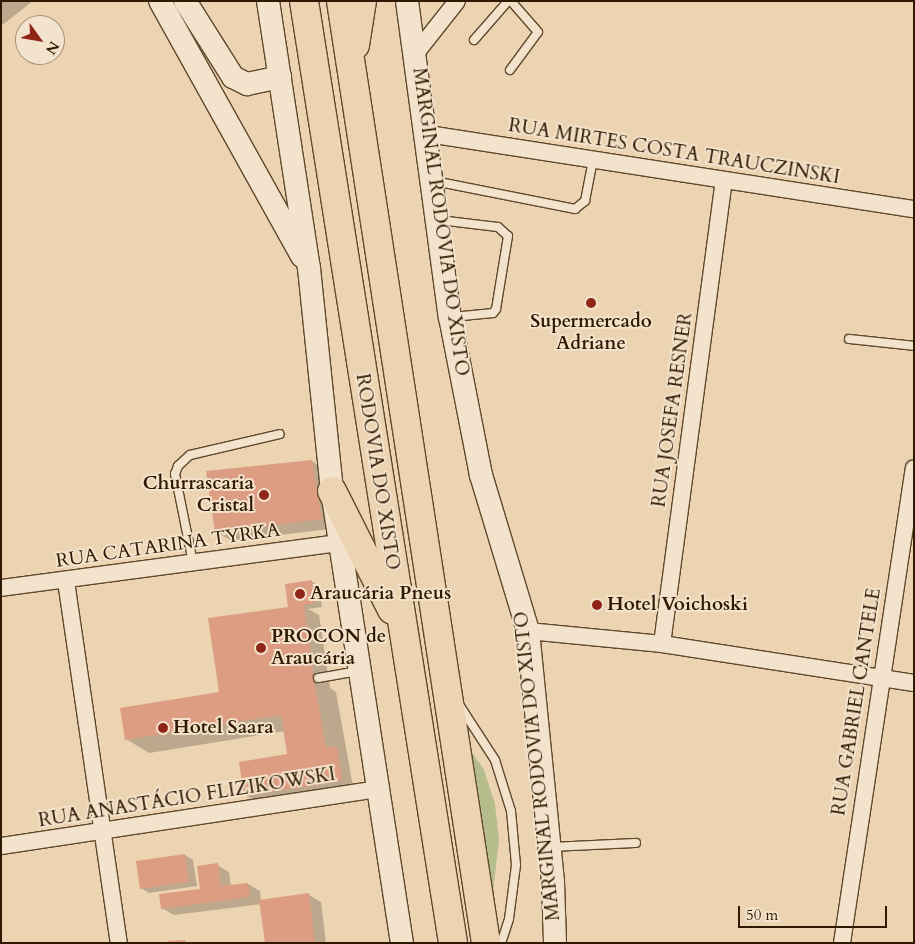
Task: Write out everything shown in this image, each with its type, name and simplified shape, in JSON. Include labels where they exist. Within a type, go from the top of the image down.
[{"type":"highway","name":"RODOVIA DO XISTO","points":[[304,1],[453,943]]},
{"type":"highway","name":"RODOVIA DO XISTO","points":[[341,1],[444,686],[486,943]]},
{"type":"highway","points":[[351,74],[362,1]]},
{"type":"highway","points":[[332,491],[403,634]]},
{"type":"main road","points":[[160,1],[189,28],[233,77],[247,84],[280,77]]},
{"type":"main road","points":[[186,1],[189,28],[309,268]]},
{"type":"main road","points":[[268,1],[309,268],[332,491],[402,943]]},
{"type":"main road","name":"MARGINAL RODOVIA DO XISTO","points":[[407,1],[428,134],[450,317],[482,476],[528,631],[549,847],[554,943]]},
{"type":"street","points":[[416,53],[458,1]]},
{"type":"street","name":"RUA MIRTES COSTA TRAUCZINSKI","points":[[428,134],[914,209]]},
{"type":"street","name":"RUA JOSEFA RESNER","points":[[662,644],[724,180]]},
{"type":"street","name":"RUA GABRIEL CANTELE","points":[[842,943],[879,678],[914,468]]},
{"type":"street","name":"RUA CATARINA TYRKA","points":[[1,588],[66,581],[340,543]]},
{"type":"street","points":[[66,581],[101,834],[119,943]]},
{"type":"street","points":[[528,631],[662,644],[914,683]]},
{"type":"street","name":"RUA ANASTÁCIO FLIZIKOWSKI","points":[[1,846],[101,834],[378,789]]},
{"type":"lane","points":[[474,40],[509,1],[538,32],[510,70]]},
{"type":"lane","points":[[434,180],[575,208],[585,201],[593,160]]},
{"type":"lane","points":[[438,219],[498,227],[508,236],[496,309],[493,313],[450,317]]},
{"type":"lane","points":[[849,339],[914,346]]},
{"type":"lane","points":[[193,563],[175,474],[178,466],[190,455],[280,434]]},
{"type":"lane","points":[[318,678],[360,671]]},
{"type":"lane","points":[[444,686],[468,714],[494,760],[511,811],[516,865],[509,919],[500,943]]},
{"type":"lane","points":[[549,847],[636,843]]},
{"type":"green space","points":[[463,739],[484,770],[495,804],[499,840],[491,910]]},
{"type":"building","name":"Churrascaria Cristal","points":[[312,460],[322,519],[215,533],[206,471]]},
{"type":"building","points":[[312,580],[315,603],[304,605],[314,678],[326,748],[337,746],[342,781],[244,796],[239,762],[287,754],[281,715],[125,740],[120,708],[219,692],[208,618],[288,607],[285,584]]},
{"type":"building","points":[[185,854],[189,882],[140,889],[136,861]]},
{"type":"building","points":[[218,863],[221,886],[248,883],[250,897],[161,909],[159,894],[200,889],[197,866]]},
{"type":"building","points":[[309,893],[315,943],[265,943],[259,900]]},
{"type":"building","points":[[185,940],[186,943],[168,943],[167,941]]},
{"type":"place","name":"Supermercado Adriane","points":[[591,303]]},
{"type":"place","name":"Churrascaria Cristal","points":[[264,495]]},
{"type":"place","name":"Araucária Pneus","points":[[300,594]]},
{"type":"place","name":"Hotel Voichoski","points":[[597,605]]},
{"type":"place","name":"PROCON de Araucária","points":[[261,648]]},
{"type":"place","name":"Hotel Saara","points":[[163,728]]}]
